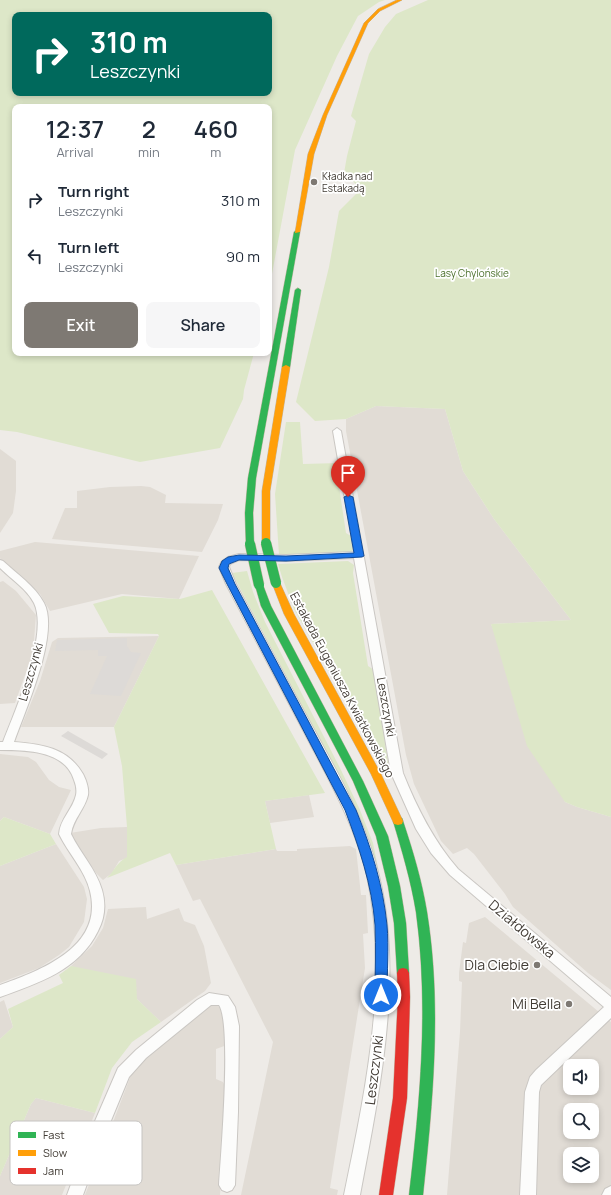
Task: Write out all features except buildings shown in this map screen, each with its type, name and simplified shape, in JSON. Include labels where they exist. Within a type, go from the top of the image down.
[{"type":"highway","points":[[386,1195],[400,1098],[404,997],[400,923],[394,886],[382,836],[376,820],[358,782],[266,606],[254,565],[249,536],[249,498],[298,215],[311,154],[330,116],[370,23],[379,10],[400,0]]},
{"type":"highway","points":[[370,23],[385,12],[410,0]]},
{"type":"highway","points":[[309,219],[318,165],[330,116]]},
{"type":"highway","name":"Estakada Eugeniusza Kwiatkowskiego","points":[[299,280],[266,492],[266,543],[276,584],[292,620],[387,797],[403,834],[414,868],[423,916],[429,1039],[424,1134],[416,1195]]},
{"type":"street","name":"Leszczynki","points":[[337,431],[397,773],[412,810],[436,851]]},
{"type":"street","name":"Leszczynki","points":[[352,1195],[370,1107],[376,1068],[381,1010],[381,925],[375,884],[365,846],[350,810],[224,568],[225,563],[231,559],[239,557],[286,558],[359,556]]},
{"type":"street","name":"Leszczynki","points":[[0,563],[32,593],[40,605],[42,615],[41,648],[4,746]]},
{"type":"street","points":[[0,991],[54,969],[77,952],[88,939],[94,928],[99,909],[92,880],[65,834],[65,829],[70,816],[80,799],[83,789],[78,775],[66,759],[58,754],[40,749],[4,746]]},
{"type":"street","name":"Działdowska","points":[[436,851],[454,872],[611,1004]]},
{"type":"street","points":[[103,1121],[123,1073],[141,1054],[209,999],[223,1000],[228,1007],[232,1026],[231,1112],[227,1185]]},
{"type":"street","points":[[528,1195],[532,1092],[535,1082],[611,1009]]},
{"type":"street","points":[[75,1195],[79,1185]]},
{"type":"shaded area","points":[[376,406],[445,409],[463,471],[494,519],[571,620],[491,624],[565,802],[611,817],[611,990],[588,973],[513,907],[505,894],[474,854],[467,848],[453,854],[441,841],[414,784],[406,755],[346,431],[346,419]]},
{"type":"shaded area","points":[[0,449],[16,461],[16,491],[13,513],[0,533]]},
{"type":"shaded area","points":[[110,487],[150,487],[166,495],[165,503],[223,504],[218,520],[202,552],[52,539],[65,508],[77,508],[77,491]]},
{"type":"shaded area","points":[[35,542],[199,556],[179,599],[122,594],[50,611],[40,594],[1,563],[0,551]]},
{"type":"shaded area","points":[[3,581],[16,591],[36,615],[33,653],[15,703],[0,704],[0,582]]},
{"type":"shaded area","points":[[159,636],[114,727],[21,727],[40,681],[52,642],[58,638]]},
{"type":"shaded area","points":[[127,638],[127,646],[131,652],[141,653],[121,696],[90,694],[107,656],[98,656],[98,650],[55,651],[57,640]]},
{"type":"shaded area","points":[[68,731],[108,754],[102,759],[61,736]]},
{"type":"shaded area","points":[[0,754],[28,757],[36,762],[49,780],[59,787],[71,790],[50,834],[4,817],[0,821]]},
{"type":"shaded area","points":[[309,795],[314,817],[270,823],[265,801]]},
{"type":"shaded area","points":[[127,827],[127,858],[119,861],[112,873],[103,880],[94,871],[73,840],[70,833],[101,828]]},
{"type":"shaded area","points":[[56,844],[84,887],[87,899],[84,922],[69,947],[59,955],[39,968],[0,983],[0,866]]},
{"type":"shaded area","points":[[350,846],[356,849],[361,895],[366,895],[368,933],[363,934],[365,968],[330,1188],[338,1190],[337,1195],[241,1195],[273,1042],[200,899],[193,901],[176,865],[276,849],[277,851],[297,851],[297,849]]},
{"type":"shaded area","points":[[146,907],[147,919],[179,908],[184,921],[195,925],[204,946],[211,983],[205,991],[161,1022],[137,999],[71,966],[92,946],[103,928],[108,909]]},
{"type":"shaded area","points":[[485,917],[611,1022],[611,1195],[447,1195],[460,1032],[462,982],[459,981],[459,973],[463,942],[466,943],[469,923]]},
{"type":"shaded area","points":[[4,1000],[13,1027],[0,1039],[0,1002]]},
{"type":"shaded area","points":[[213,1005],[221,1007],[225,1014],[227,1045],[216,1049],[216,1079],[223,1082],[227,1090],[220,1195],[85,1195],[89,1185],[142,1185],[142,1121],[113,1121],[133,1070],[148,1054],[208,1006]]},
{"type":"shaded area","points":[[36,1098],[95,1113],[92,1121],[24,1121],[31,1104]]},
{"type":"shaded area","points":[[10,1153],[10,1185],[66,1185],[62,1195],[0,1195],[0,1176]]},
{"type":"green space","points":[[0,0],[385,0],[379,2],[358,16],[337,56],[295,150],[272,274],[272,104],[12,104],[12,356],[253,356],[243,399],[220,448],[140,462],[17,432],[0,430]]},
{"type":"green space","name":"Lasy Chylońskie","points":[[428,0],[611,0],[611,817],[565,802],[527,746],[491,624],[571,620],[494,519],[463,471],[445,409],[376,406],[346,419],[315,421],[296,402],[329,267],[339,211],[361,189],[344,173],[356,121],[351,116],[369,54],[385,27],[396,14]]},
{"type":"green space","points":[[286,422],[300,422],[303,464],[339,463],[341,477],[338,480],[346,533],[351,536],[353,550],[349,553],[279,555],[275,494]]},
{"type":"green space","points":[[348,561],[354,565],[353,573],[368,666],[374,670],[389,769],[384,769],[294,609],[278,564]]},
{"type":"green space","points":[[247,571],[253,592],[265,622],[360,810],[373,843],[384,897],[371,846],[354,805],[232,573]]},
{"type":"green space","points":[[212,590],[325,793],[265,801],[276,849],[176,865],[170,853],[107,878],[118,864],[127,857],[127,827],[122,766],[114,727],[159,636],[158,634],[109,633],[93,604],[123,596],[180,599]]},
{"type":"green space","points":[[4,817],[50,834],[56,844],[0,866],[0,821]]},
{"type":"green space","points":[[71,966],[136,979],[137,999],[161,1022],[132,1042],[112,1068],[95,1113],[36,1098],[31,1104],[24,1121],[10,1121],[10,1153],[0,1176],[0,1039],[13,1027],[8,1009],[63,983],[59,975]]},
{"type":"traffic: fast","points":[[250,544],[249,513],[252,478],[297,232]]},
{"type":"traffic: fast","points":[[286,367],[298,290]]},
{"type":"traffic: fast","points":[[266,543],[276,583]]},
{"type":"traffic: fast","points":[[250,544],[259,585]]},
{"type":"traffic: fast","points":[[259,585],[266,606],[358,781],[382,836],[394,886],[400,923],[403,973]]},
{"type":"traffic: fast","points":[[398,821],[412,865],[421,911],[427,958],[429,1006],[428,1054],[416,1195]]},
{"type":"traffic: slow","points":[[297,232],[311,154],[325,115],[366,23],[379,10],[400,0]]},
{"type":"traffic: slow","points":[[266,543],[266,491],[286,367]]},
{"type":"traffic: slow","points":[[276,583],[289,614],[376,774],[398,821]]},
{"type":"traffic: jam","points":[[386,1195],[400,1098],[404,997],[403,973]]},
{"type":"place","name":"Kładka nad Estakadą","points":[[314,182]]},
{"type":"place","name":"Dla Ciebie","points":[[537,965]]},
{"type":"place","name":"Mi Bella","points":[[569,1004]]},
{"type":"route","points":[[348,497],[359,556],[286,558],[239,557],[231,559],[225,563],[224,568],[350,810],[365,846],[375,884],[381,925],[381,995]]}]
